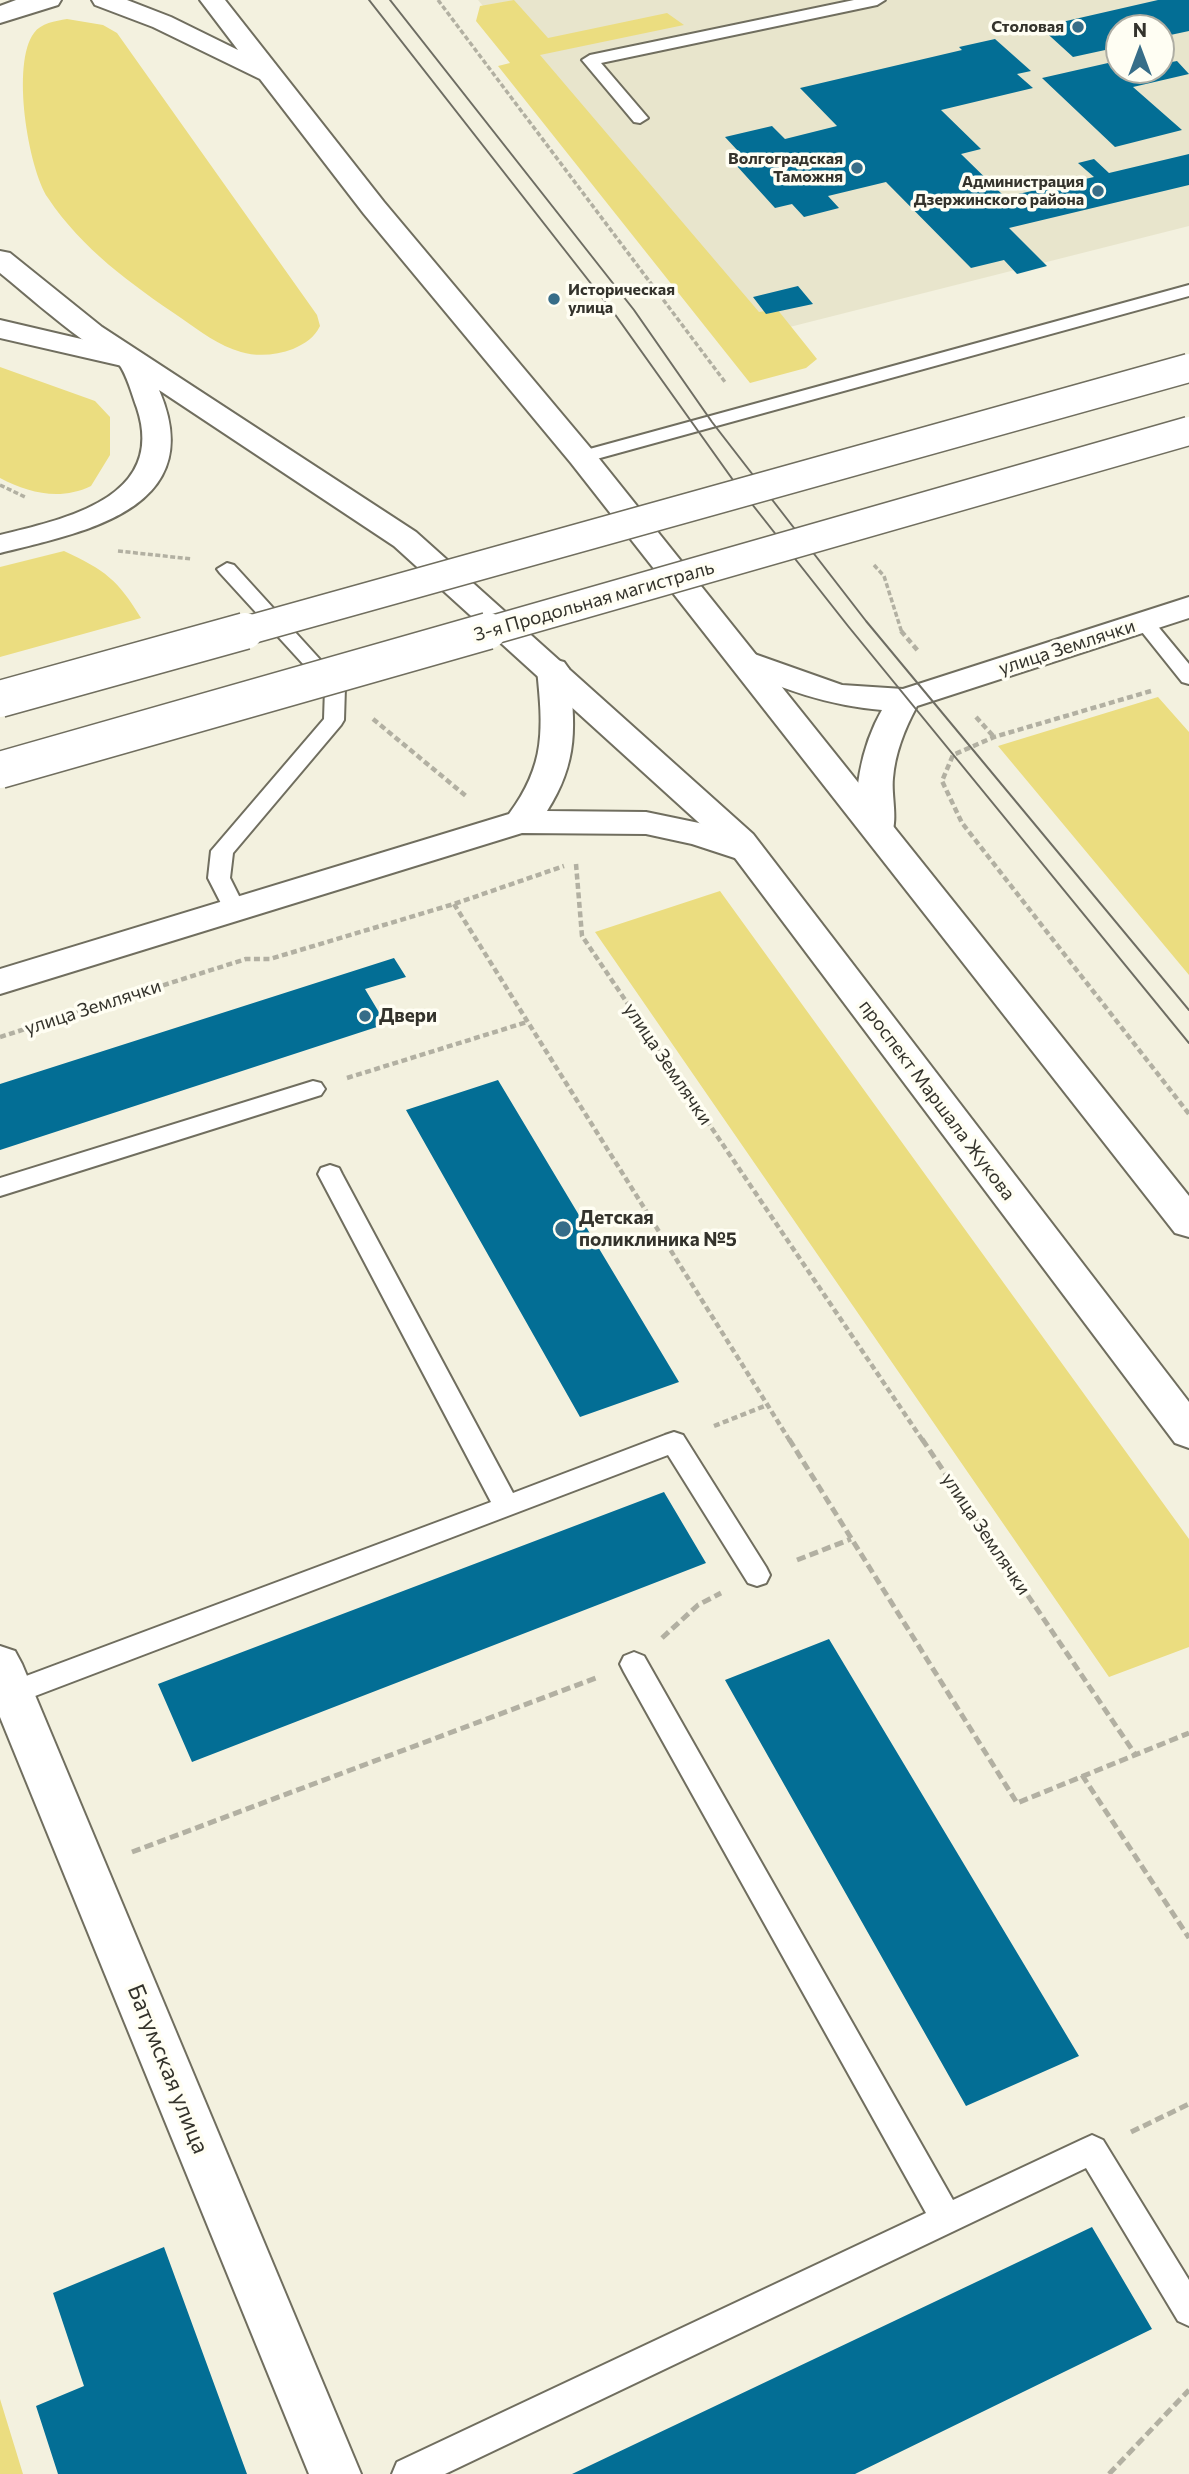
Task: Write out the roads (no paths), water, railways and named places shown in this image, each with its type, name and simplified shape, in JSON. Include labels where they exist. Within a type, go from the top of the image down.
[{"type":"main road","points":[[0,15],[18,7],[50,0]]},
{"type":"main road","points":[[104,0],[162,22],[268,75]]},
{"type":"main road","points":[[212,0],[374,208],[582,457],[1189,1223]]},
{"type":"main road","points":[[0,259],[43,296],[131,359],[405,538],[553,669],[560,736],[551,773],[521,822]]},
{"type":"main road","points":[[0,328],[131,359]]},
{"type":"main road","points":[[0,544],[64,528],[129,497],[152,473],[158,438],[155,415],[131,359]]},
{"type":"main road","points":[[0,699],[1189,368]]},
{"type":"main road","name":"3-я Продольная магистраль","points":[[0,770],[1189,432]]},
{"type":"main road","name":"улица Землячки","points":[[743,660],[835,695],[875,700],[905,699],[1189,607]]},
{"type":"main road","name":"проспект Маршала Жукова","points":[[553,669],[747,851],[1189,1432]]},
{"type":"main road","points":[[878,829],[875,810],[881,749],[892,718],[905,699]]},
{"type":"main road","points":[[0,982],[521,822],[646,823],[699,834],[747,851]]},
{"type":"main road","name":"Батумская улица","points":[[6,1678],[335,2474]]},
{"type":"lane","points":[[640,118],[590,60],[877,0]]},
{"type":"lane","points":[[582,457],[1189,290]]},
{"type":"lane","points":[[227,569],[335,687],[334,720],[222,851],[219,878],[235,909]]},
{"type":"lane","points":[[1144,622],[1189,677]]},
{"type":"lane","points":[[0,1187],[313,1088]]},
{"type":"lane","points":[[330,1174],[507,1507]]},
{"type":"lane","points":[[6,1678],[507,1507],[674,1442],[757,1575]]},
{"type":"lane","points":[[634,1664],[946,2219]]},
{"type":"lane","points":[[409,2474],[1092,2150],[1189,2310]]},
{"type":"tram line","points":[[369,0],[614,313],[733,480],[848,626],[1189,1043]]},
{"type":"tram line","points":[[390,0],[634,310],[712,422],[866,621],[1189,1010]]},
{"type":"place","name":"Столовая","points":[[1078,27]]},
{"type":"place","name":"Волгоградская Таможня","points":[[857,168]]},
{"type":"place","name":"Администрация Дзержинского района","points":[[1098,191]]},
{"type":"place","name":"Историческая улица","points":[[554,299]]},
{"type":"place","name":"Двери","points":[[365,1016]]},
{"type":"place","name":"Детская поликлиника №5","points":[[563,1229]]}]
